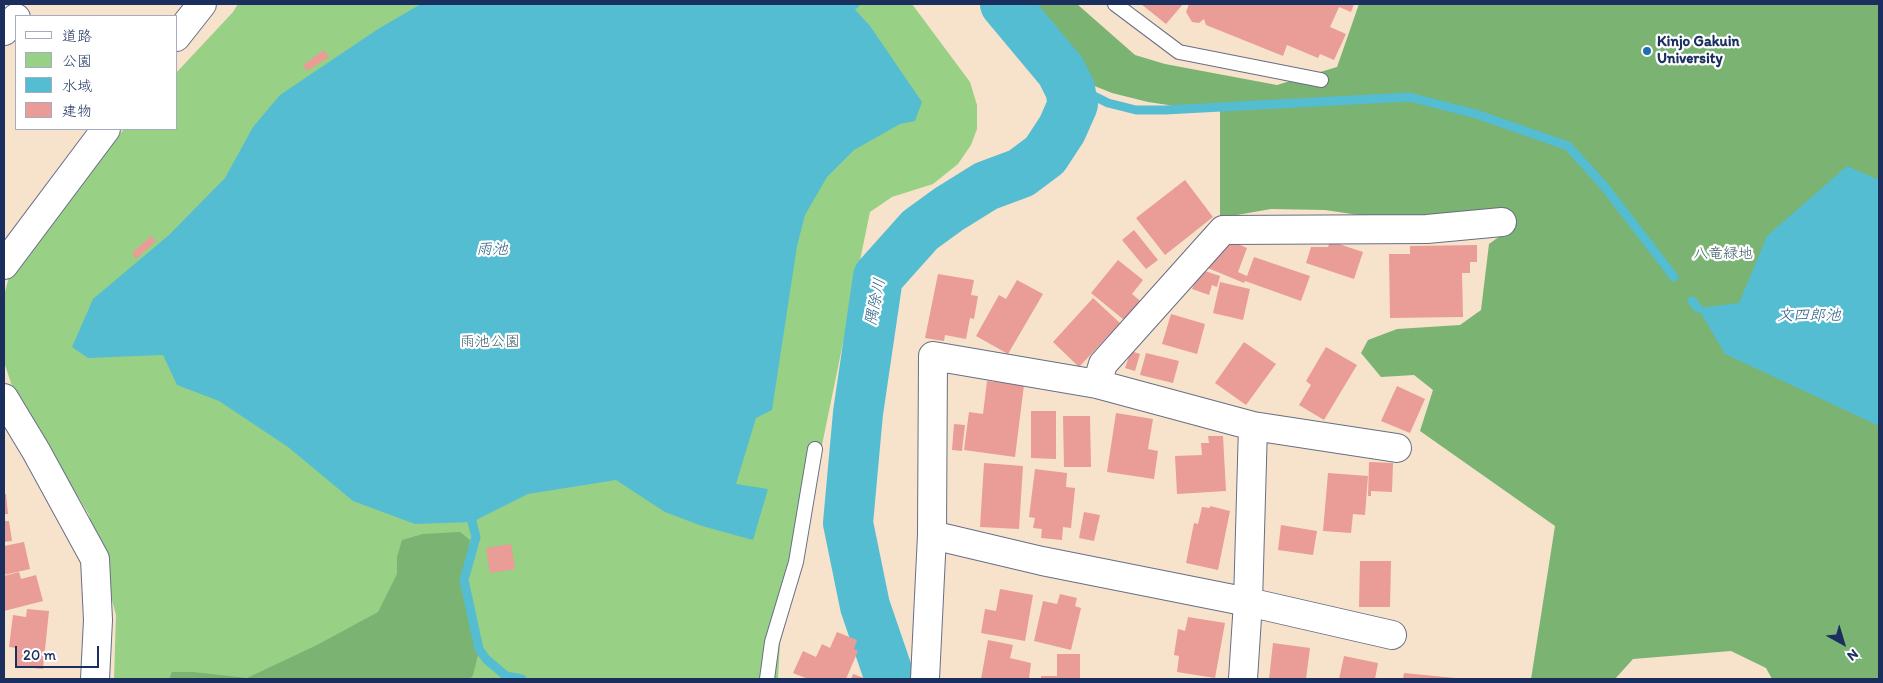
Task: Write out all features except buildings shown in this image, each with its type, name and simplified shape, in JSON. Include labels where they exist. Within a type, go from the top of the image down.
[{"type":"street","points":[[19,15],[28,4]]},
{"type":"street","points":[[178,34],[202,4]]},
{"type":"street","points":[[4,32],[15,19]]},
{"type":"street","points":[[4,265],[105,130]]},
{"type":"street","points":[[1097,384],[1103,364],[1223,230],[1427,229],[1502,222]]},
{"type":"street","points":[[925,679],[932,535],[933,356],[1097,384],[1253,426],[1396,448]]},
{"type":"street","points":[[4,398],[36,451],[95,559],[98,620],[95,679]]},
{"type":"street","points":[[1243,679],[1248,602],[1253,426]]},
{"type":"street","points":[[932,535],[1042,561],[1248,602],[1392,635]]},
{"type":"lane","points":[[1116,4],[1179,52],[1321,80]]},
{"type":"lane","points":[[767,679],[772,642],[796,562],[815,449]]},
{"type":"green space","name":"雨池公園","points":[[238,4],[912,4],[970,82],[977,105],[977,129],[971,145],[958,164],[933,184],[892,197],[870,212],[822,445],[803,559],[780,643],[778,679],[114,679],[116,615],[89,515],[13,389],[4,362],[4,295],[11,270],[123,130],[178,130],[178,71],[233,12]]},
{"type":"green space","name":"八竜緑地","points":[[1025,4],[1077,4],[1135,55],[1165,64],[1277,85],[1337,67],[1359,4],[1879,4],[1879,679],[1772,679],[1766,668],[1731,651],[1633,659],[1615,679],[1531,679],[1555,526],[1420,431],[1433,390],[1414,375],[1381,377],[1361,353],[1368,340],[1397,329],[1460,325],[1481,310],[1489,244],[1507,231],[1385,219],[1325,210],[1271,209],[1220,218],[1220,109],[1195,109],[1148,102],[1112,93],[1092,85]]},
{"type":"green space","points":[[460,532],[470,540],[463,580],[470,625],[478,655],[473,675],[470,679],[169,679],[172,672],[193,672],[247,678],[317,645],[378,612],[397,574],[397,557],[402,540],[423,534]]},
{"type":"water","name":"雨池","points":[[421,4],[850,4],[870,26],[922,102],[915,121],[900,124],[854,150],[827,177],[805,215],[797,246],[772,410],[756,418],[736,484],[768,489],[753,540],[702,526],[665,512],[616,480],[528,494],[472,522],[415,524],[353,501],[288,447],[219,401],[177,385],[163,355],[88,358],[72,347],[93,299],[169,235],[225,178],[253,127],[280,95],[378,29]]},
{"type":"water","name":"文四郎池","points":[[1847,166],[1879,180],[1879,426],[1725,354],[1698,308],[1739,303],[1767,236]]},
{"type":"waterway","points":[[843,12],[855,4]]},
{"type":"waterway","name":"隅除川","points":[[890,679],[865,606],[848,523],[858,413],[878,277],[920,230],[986,186],[1021,173],[1045,155],[1062,129],[1073,104],[1070,89],[1061,71],[1005,4]]},
{"type":"waterway","points":[[1061,71],[1086,92],[1108,103],[1136,110],[1409,97],[1476,114],[1568,146],[1604,186],[1674,277]]},
{"type":"waterway","points":[[1692,301],[1698,308]]},
{"type":"waterway","points":[[474,513],[472,522],[476,537],[464,580],[479,649],[486,659],[506,676],[522,679]]},
{"type":"place","name":"Kinjo Gakuin University","points":[[1647,51]]}]
